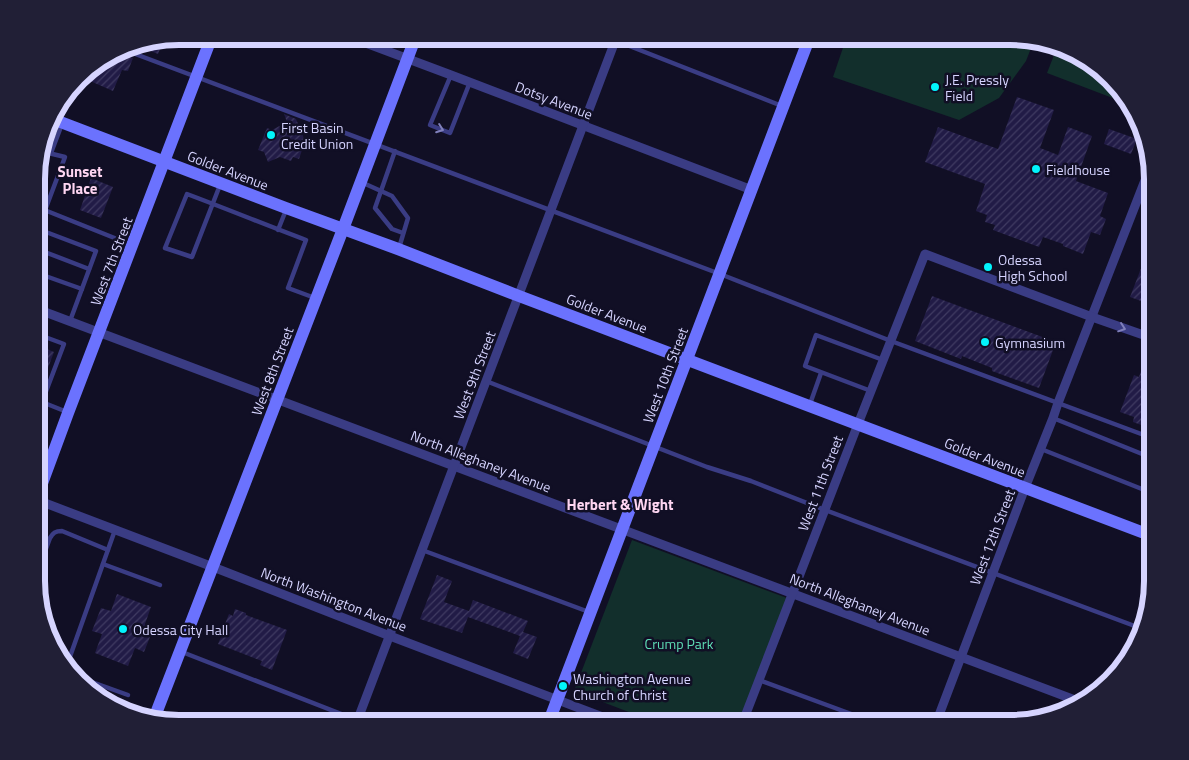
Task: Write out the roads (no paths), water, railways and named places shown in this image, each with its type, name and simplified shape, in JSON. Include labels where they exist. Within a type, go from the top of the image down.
[{"type":"main road","name":"West 7th Street","points":[[45,479],[68,413],[209,45]]},
{"type":"main road","name":"West 8th Street","points":[[156,713],[413,45]]},
{"type":"main road","name":"West 10th Street","points":[[551,715],[807,45]]},
{"type":"main road","name":"Golder Avenue","points":[[58,122],[1144,533]]},
{"type":"street","name":"Dotsy Avenue","points":[[371,45],[752,190]]},
{"type":"street","name":"West 9th Street","points":[[360,715],[613,45]]},
{"type":"street","name":"West 12th Street","points":[[939,715],[1025,488],[1054,418],[1058,403],[1144,183]]},
{"type":"street","name":"West 11th Street","points":[[745,715],[925,254],[1092,317]]},
{"type":"street","name":"North Alleghaney Avenue","points":[[45,312],[1073,699]]},
{"type":"street","points":[[1092,317],[1144,335]]},
{"type":"street","name":"North Washington Avenue","points":[[45,502],[598,715]]},
{"type":"lane","points":[[633,45],[784,106]]},
{"type":"lane","points":[[133,53],[1144,435]]},
{"type":"lane","points":[[451,75],[430,125],[450,133],[470,82]]},
{"type":"lane","points":[[51,154],[55,128]]},
{"type":"lane","points":[[395,151],[375,208],[392,229],[403,233]]},
{"type":"lane","points":[[48,153],[65,157],[46,209],[133,246]]},
{"type":"lane","points":[[361,182],[392,196],[408,218],[398,249]]},
{"type":"lane","points":[[220,183],[213,204],[192,257],[165,248],[187,194],[213,204],[278,230],[306,240],[288,288],[316,299]]},
{"type":"lane","points":[[278,230],[286,208]]},
{"type":"lane","points":[[45,233],[96,252],[70,321]]},
{"type":"lane","points":[[45,252],[89,269]]},
{"type":"lane","points":[[45,276],[82,289]]},
{"type":"lane","points":[[871,391],[805,366],[816,335],[883,360]]},
{"type":"lane","points":[[45,337],[64,344],[45,389]]},
{"type":"lane","points":[[810,406],[821,373]]},
{"type":"lane","points":[[486,381],[707,467],[751,481],[1136,626]]},
{"type":"lane","points":[[45,403],[68,413]]},
{"type":"lane","points":[[1054,418],[1144,455]]},
{"type":"lane","points":[[1041,449],[1144,490]]},
{"type":"lane","points":[[70,658],[115,530]]},
{"type":"lane","points":[[45,549],[53,533],[62,531],[108,550]]},
{"type":"lane","points":[[422,550],[590,613]]},
{"type":"lane","points":[[103,564],[160,584]]},
{"type":"lane","points":[[180,651],[340,715]]},
{"type":"lane","points":[[759,680],[855,715]]},
{"type":"lane","points":[[90,682],[128,695]]},
{"type":"place","name":"J.E. Pressly Field","points":[[935,87]]},
{"type":"place","name":"First Basin Credit Union","points":[[271,135]]},
{"type":"place","name":"Fieldhouse","points":[[1036,169]]},
{"type":"place","name":"Odessa High School","points":[[988,267]]},
{"type":"place","name":"Gymnasium","points":[[985,342]]},
{"type":"place","name":"Odessa City Hall","points":[[123,629]]},
{"type":"place","name":"Washington Avenue Church of Christ","points":[[563,686]]},
{"type":"district","name":"Sunset Place","points":[[80,180]]},
{"type":"district","name":"Herbert & Wight","points":[[620,504]]},
{"type":"park label","name":"Crump Park","points":[[679,643]]}]
